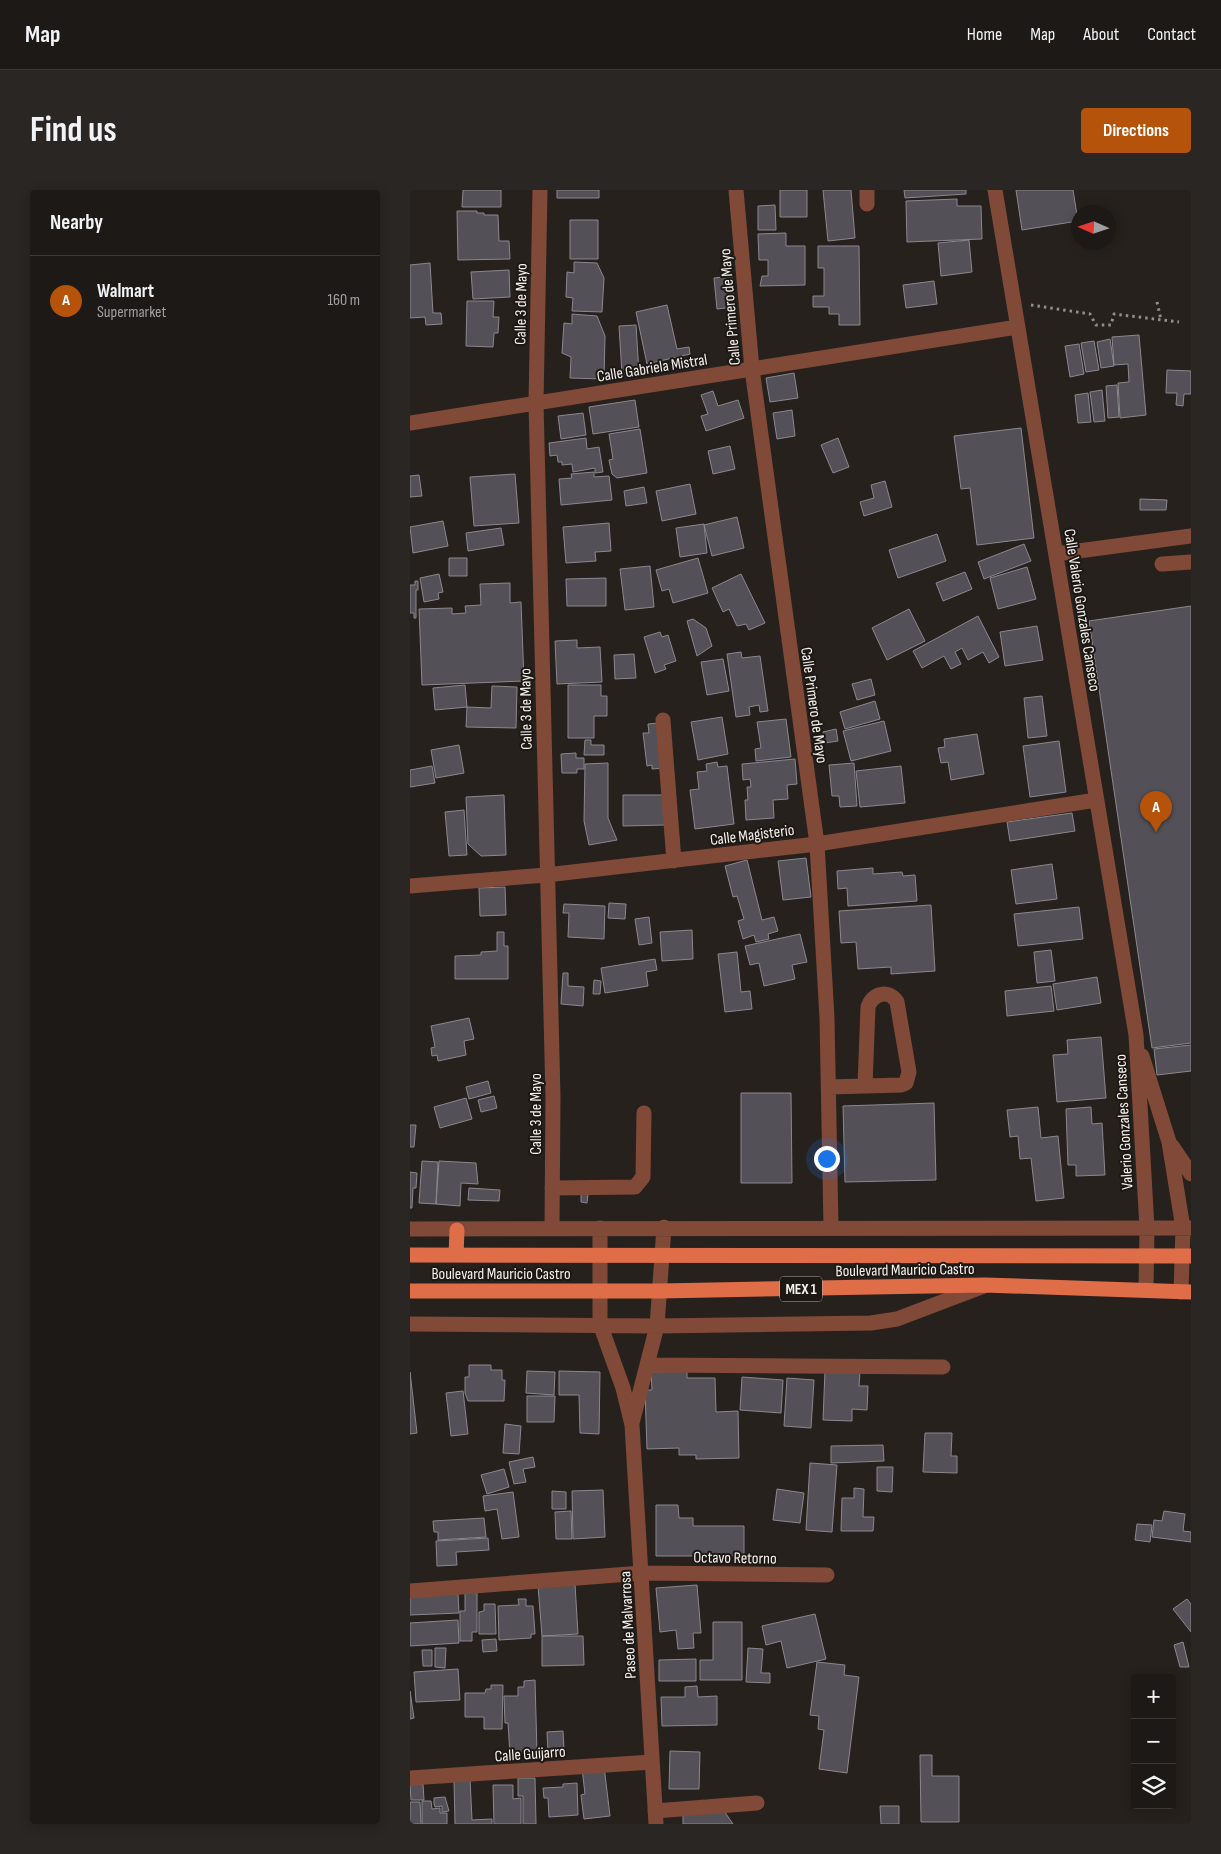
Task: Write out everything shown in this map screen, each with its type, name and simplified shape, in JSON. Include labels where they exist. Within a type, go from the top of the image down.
[{"type":"main road","points":[[456,1255],[457,1230]]},
{"type":"main road","name":"Boulevard Mauricio Castro","points":[[410,1255],[1187,1256]]},
{"type":"main road","name":"Boulevard Mauricio Castro","points":[[410,1291],[660,1291],[985,1286],[1186,1292]]},
{"type":"street","name":"Calle 3 de Mayo","points":[[540,190],[536,404],[546,875],[553,1088],[552,1228]]},
{"type":"street","name":"Calle Primero de Mayo","points":[[736,190],[752,369],[817,844],[827,1018],[831,1227]]},
{"type":"street","name":"Calle Valerio Gonzales Canseco","points":[[994,190],[1136,1035]]},
{"type":"street","name":"Calle Gabriela Mistral","points":[[410,423],[1018,327]]},
{"type":"street","points":[[1056,554],[1191,536]]},
{"type":"street","points":[[1162,564],[1191,562]]},
{"type":"street","points":[[663,720],[674,860]]},
{"type":"street","name":"Calle Magisterio","points":[[410,886],[546,875],[817,844],[1096,800]]},
{"type":"street","points":[[829,1087],[865,1086],[901,1085],[906,1083],[909,1072],[897,1002],[889,994],[882,993],[876,996],[870,1000],[868,1007],[865,1086]]},
{"type":"street","name":"Valerio Gonzales Canseco","points":[[1136,1035],[1169,1142],[1187,1228],[1186,1292]]},
{"type":"street","name":"Valerio Gonzales Canseco","points":[[1136,1035],[1147,1228],[1146,1290]]},
{"type":"street","points":[[552,1188],[635,1187],[643,1177],[644,1113]]},
{"type":"street","points":[[1169,1142],[1191,1174]]},
{"type":"street","points":[[410,1229],[664,1227],[1187,1228]]},
{"type":"street","name":"Paseo de Malvarrosa","points":[[632,1425],[657,1326],[664,1227]]},
{"type":"street","name":"Paseo de Malvarrosa","points":[[600,1228],[600,1324],[622,1388],[632,1425],[655,1818]]},
{"type":"street","points":[[410,1324],[600,1324],[657,1326],[871,1323],[897,1319],[985,1286]]},
{"type":"street","points":[[647,1365],[943,1367]]},
{"type":"street","points":[[410,1591],[642,1573]]},
{"type":"street","name":"Octavo Retorno","points":[[642,1573],[827,1575]]},
{"type":"street","name":"Calle Guijarro","points":[[410,1778],[652,1762]]},
{"type":"street","points":[[655,1818],[757,1803]]},
{"type":"path","points":[[1157,302],[1161,320]]},
{"type":"path","points":[[1014,304],[1050,307],[1090,314],[1096,325],[1111,325],[1114,314],[1178,322]]},
{"type":"building","points":[[463,190],[501,190],[501,207],[462,207]]},
{"type":"building","points":[[557,190],[599,190],[599,198],[557,198]]},
{"type":"building","points":[[780,190],[807,190],[807,217],[780,217]]},
{"type":"building","points":[[823,190],[851,190],[855,238],[828,241]]},
{"type":"building","points":[[904,190],[966,190],[966,194],[905,198]]},
{"type":"building","points":[[1016,190],[1073,190],[1075,205],[1071,205],[1071,222],[1022,230]]},
{"type":"building","points":[[957,199],[957,206],[981,206],[982,239],[907,242],[906,201]]},
{"type":"building","points":[[775,205],[776,230],[758,230],[758,206]]},
{"type":"building","points":[[457,211],[477,211],[477,213],[484,213],[484,215],[498,215],[499,241],[509,241],[510,259],[458,260]]},
{"type":"building","points":[[570,220],[598,220],[598,259],[570,259]]},
{"type":"building","points":[[786,233],[786,246],[805,246],[805,285],[760,286],[762,276],[768,276],[768,260],[759,260],[758,234]]},
{"type":"building","points":[[969,240],[972,272],[941,276],[938,243]]},
{"type":"building","points":[[818,246],[859,246],[860,325],[839,325],[839,314],[829,314],[829,307],[813,307],[813,296],[824,296],[824,268],[818,268]]},
{"type":"building","points":[[574,262],[597,263],[604,278],[602,312],[572,311],[573,298],[566,297],[567,272],[574,273]]},
{"type":"building","points":[[430,263],[433,313],[441,313],[442,324],[426,325],[425,317],[410,318],[410,265]]},
{"type":"building","points":[[509,270],[510,297],[473,299],[471,272]]},
{"type":"building","points":[[732,276],[734,307],[717,309],[714,278]]},
{"type":"building","points":[[934,281],[937,304],[906,308],[903,285]]},
{"type":"building","points":[[467,301],[494,301],[493,317],[499,317],[498,333],[494,333],[493,347],[466,346]]},
{"type":"building","points":[[667,305],[677,349],[689,347],[690,354],[647,364],[636,312]]},
{"type":"building","points":[[572,314],[597,316],[605,336],[604,379],[570,378],[571,357],[562,353],[564,323],[572,324]]},
{"type":"building","points":[[636,325],[639,373],[622,374],[619,326]]},
{"type":"building","points":[[1139,335],[1146,415],[1120,418],[1118,383],[1129,382],[1128,364],[1114,365],[1112,337]]},
{"type":"building","points":[[1110,339],[1114,366],[1101,368],[1097,342]]},
{"type":"building","points":[[1094,341],[1099,370],[1086,372],[1081,343]]},
{"type":"building","points":[[1079,344],[1084,374],[1070,377],[1065,346]]},
{"type":"building","points":[[1167,370],[1191,371],[1191,394],[1184,394],[1183,406],[1176,405],[1177,393],[1166,393]]},
{"type":"building","points":[[794,373],[798,398],[770,402],[766,378]]},
{"type":"building","points":[[1117,385],[1119,417],[1108,418],[1106,386]]},
{"type":"building","points":[[1102,390],[1105,421],[1094,422],[1090,392]]},
{"type":"building","points":[[713,391],[718,406],[738,400],[744,418],[706,431],[701,416],[708,414],[701,395]]},
{"type":"building","points":[[1088,393],[1091,422],[1078,423],[1075,395]]},
{"type":"building","points":[[635,400],[639,427],[593,434],[589,407]]},
{"type":"building","points":[[792,410],[795,436],[777,439],[773,413]]},
{"type":"building","points":[[583,413],[586,435],[561,439],[558,416]]},
{"type":"building","points":[[1021,428],[1034,538],[977,545],[970,488],[961,489],[954,436]]},
{"type":"building","points":[[640,429],[647,473],[617,478],[612,474],[609,460],[613,459],[609,434]]},
{"type":"building","points":[[586,438],[587,449],[599,447],[603,472],[595,473],[595,468],[573,472],[572,464],[562,465],[562,462],[558,462],[557,455],[550,456],[549,443]]},
{"type":"building","points":[[838,438],[849,467],[833,473],[821,445]]},
{"type":"building","points":[[730,446],[735,469],[713,474],[708,451]]},
{"type":"building","points":[[594,472],[594,477],[609,476],[612,500],[561,505],[559,479],[572,478],[571,474]]},
{"type":"building","points":[[515,474],[519,523],[474,526],[470,477]]},
{"type":"building","points":[[419,475],[422,496],[410,497],[410,476]]},
{"type":"building","points":[[885,481],[892,507],[864,516],[860,502],[874,498],[871,485]]},
{"type":"building","points":[[690,484],[696,514],[662,521],[656,491]]},
{"type":"building","points":[[644,487],[647,503],[626,506],[624,491]]},
{"type":"building","points":[[1140,499],[1167,500],[1166,510],[1140,510]]},
{"type":"building","points":[[737,517],[744,548],[712,556],[704,525]]},
{"type":"building","points":[[443,521],[448,546],[413,553],[410,527]]},
{"type":"building","points":[[609,523],[611,551],[595,552],[596,561],[566,563],[563,527]]},
{"type":"building","points":[[704,524],[707,553],[680,557],[676,528]]},
{"type":"building","points":[[501,528],[504,545],[468,551],[466,533]]},
{"type":"building","points":[[937,534],[946,561],[898,578],[889,550]]},
{"type":"building","points":[[1024,544],[1031,561],[984,579],[978,562]]},
{"type":"building","points":[[449,558],[467,558],[467,576],[449,576]]},
{"type":"building","points":[[698,558],[708,593],[673,603],[669,589],[662,591],[656,570]]},
{"type":"building","points":[[650,566],[654,607],[625,610],[620,569]]},
{"type":"building","points":[[1027,567],[1036,599],[998,609],[990,578]]},
{"type":"building","points":[[965,572],[972,589],[943,601],[936,583]]},
{"type":"building","points":[[439,574],[443,592],[438,593],[439,599],[424,602],[420,578]]},
{"type":"building","points":[[741,574],[765,623],[749,630],[746,624],[737,626],[729,609],[723,612],[712,588]]},
{"type":"building","points":[[606,578],[606,606],[567,606],[566,579]]},
{"type":"building","points":[[415,581],[418,581],[418,590],[416,590],[416,618],[414,618],[414,613],[410,613],[410,585],[415,585]]},
{"type":"building","points":[[510,583],[510,603],[521,602],[524,681],[422,685],[419,609],[452,608],[452,614],[466,613],[465,606],[481,605],[480,584]]},
{"type":"building","points":[[1191,606],[1191,1043],[1152,1048],[1089,621]]},
{"type":"building","points":[[909,609],[925,641],[887,660],[872,628]]},
{"type":"building","points":[[978,616],[999,657],[989,663],[983,652],[968,660],[962,648],[955,652],[961,664],[951,669],[944,656],[922,668],[913,651]]},
{"type":"building","points":[[693,619],[706,628],[712,646],[697,656],[687,621]]},
{"type":"building","points":[[1037,626],[1043,660],[1005,666],[1000,632]]},
{"type":"building","points":[[660,632],[662,637],[668,635],[676,661],[664,665],[666,669],[655,673],[644,637]]},
{"type":"building","points":[[577,640],[577,648],[600,647],[602,682],[557,684],[555,641]]},
{"type":"building","points":[[741,652],[742,658],[760,656],[768,711],[760,712],[759,705],[749,707],[750,715],[736,717],[727,654]]},
{"type":"building","points":[[634,654],[636,678],[615,679],[614,655]]},
{"type":"building","points":[[723,659],[729,691],[707,695],[701,662]]},
{"type":"building","points":[[871,679],[875,695],[857,700],[852,684]]},
{"type":"building","points":[[465,685],[467,707],[435,710],[433,688]]},
{"type":"building","points":[[568,685],[601,685],[601,696],[607,696],[607,716],[594,716],[594,738],[568,738]]},
{"type":"building","points":[[492,686],[517,687],[516,728],[466,727],[467,707],[491,708]]},
{"type":"building","points":[[1042,696],[1047,736],[1028,738],[1024,698]]},
{"type":"building","points":[[875,701],[880,719],[845,729],[840,712]]},
{"type":"building","points":[[722,717],[728,754],[698,760],[691,722]]},
{"type":"building","points":[[786,719],[791,757],[756,761],[755,749],[761,748],[757,722]]},
{"type":"building","points":[[884,721],[891,751],[851,761],[843,731]]},
{"type":"building","points":[[658,723],[663,768],[652,769],[652,765],[647,766],[643,733],[649,733],[648,724]]},
{"type":"building","points":[[836,729],[838,741],[825,743],[823,732]]},
{"type":"building","points":[[977,734],[984,774],[951,780],[948,762],[941,763],[938,748],[945,747],[944,739]]},
{"type":"building","points":[[585,740],[591,740],[591,745],[604,745],[604,755],[584,755]]},
{"type":"building","points":[[1059,741],[1066,792],[1030,797],[1023,746]]},
{"type":"building","points":[[459,745],[464,773],[436,778],[431,750]]},
{"type":"building","points":[[576,753],[576,758],[584,758],[584,769],[577,769],[577,773],[562,773],[561,754]]},
{"type":"building","points":[[795,759],[797,784],[787,785],[788,799],[773,800],[774,818],[746,820],[745,800],[748,800],[747,787],[751,787],[750,779],[743,780],[742,764]]},
{"type":"building","points":[[717,762],[718,767],[727,766],[734,824],[695,829],[690,790],[699,789],[697,772],[707,771],[706,764]]},
{"type":"building","points":[[608,763],[608,818],[617,840],[589,845],[584,821],[585,764]]},
{"type":"building","points":[[854,763],[857,806],[840,807],[839,796],[832,796],[829,765]]},
{"type":"building","points":[[432,766],[435,783],[410,787],[410,770]]},
{"type":"building","points":[[901,766],[905,803],[860,807],[856,771]]},
{"type":"building","points":[[504,795],[506,855],[481,856],[468,844],[466,797]]},
{"type":"building","points":[[623,795],[665,795],[665,825],[623,826]]},
{"type":"building","points":[[464,810],[467,855],[449,856],[445,812]]},
{"type":"building","points":[[1072,813],[1075,831],[1010,841],[1007,822]]},
{"type":"building","points":[[806,858],[811,897],[783,900],[778,861]]},
{"type":"building","points":[[747,860],[762,920],[774,917],[778,931],[768,934],[769,939],[756,942],[754,935],[743,939],[738,921],[744,919],[737,896],[733,897],[725,866]]},
{"type":"building","points":[[1052,864],[1057,899],[1016,904],[1011,870]]},
{"type":"building","points":[[873,868],[873,874],[902,872],[903,876],[915,875],[917,901],[848,906],[847,888],[838,889],[837,871]]},
{"type":"building","points":[[505,887],[506,915],[480,916],[479,888]]},
{"type":"building","points":[[609,903],[626,904],[625,919],[608,918]]},
{"type":"building","points":[[564,904],[605,906],[604,939],[568,937],[569,913],[563,913]]},
{"type":"building","points":[[931,905],[935,971],[891,974],[891,967],[858,969],[856,942],[841,943],[839,911]]},
{"type":"building","points":[[1079,907],[1083,939],[1018,946],[1014,914]]},
{"type":"building","points":[[649,917],[652,943],[639,945],[635,919]]},
{"type":"building","points":[[692,930],[693,959],[662,961],[660,932]]},
{"type":"building","points":[[497,932],[504,932],[504,946],[508,946],[508,979],[455,979],[455,956],[481,955],[481,952],[497,951]]},
{"type":"building","points":[[800,934],[807,962],[792,965],[795,979],[764,986],[759,963],[750,965],[745,946]]},
{"type":"building","points":[[1051,950],[1055,981],[1037,983],[1034,952]]},
{"type":"building","points":[[737,952],[741,992],[750,991],[752,1009],[725,1012],[718,954]]},
{"type":"building","points":[[655,959],[657,970],[646,972],[648,986],[605,993],[601,968]]},
{"type":"building","points":[[563,973],[568,973],[568,986],[584,987],[583,1006],[561,1004]]},
{"type":"building","points":[[1097,977],[1101,1003],[1057,1010],[1053,984]]},
{"type":"building","points":[[594,980],[601,981],[600,994],[593,994]]},
{"type":"building","points":[[1051,986],[1054,1011],[1007,1016],[1005,991]]},
{"type":"building","points":[[469,1018],[474,1039],[464,1041],[466,1055],[438,1061],[437,1055],[432,1056],[431,1048],[435,1047],[431,1026]]},
{"type":"building","points":[[1101,1037],[1106,1098],[1057,1102],[1053,1055],[1068,1054],[1067,1040]]},
{"type":"building","points":[[1191,1045],[1191,1071],[1157,1075],[1154,1049]]},
{"type":"building","points":[[488,1081],[491,1093],[469,1099],[466,1087]]},
{"type":"building","points":[[741,1093],[791,1093],[792,1183],[741,1183]]},
{"type":"building","points":[[494,1096],[497,1108],[481,1112],[478,1100]]},
{"type":"building","points":[[466,1098],[472,1119],[440,1128],[434,1107]]},
{"type":"building","points":[[934,1103],[936,1180],[845,1182],[843,1106]]},
{"type":"building","points":[[1038,1107],[1041,1138],[1058,1136],[1064,1198],[1036,1201],[1031,1158],[1020,1159],[1018,1136],[1010,1137],[1007,1110]]},
{"type":"building","points":[[1091,1107],[1092,1124],[1102,1123],[1105,1175],[1076,1176],[1076,1165],[1068,1165],[1066,1109]]},
{"type":"building","points":[[410,1125],[416,1125],[414,1147],[410,1147]]},
{"type":"building","points":[[422,1161],[438,1162],[436,1204],[419,1203]]},
{"type":"building","points":[[439,1161],[476,1163],[478,1184],[461,1183],[460,1206],[436,1204]]},
{"type":"building","points":[[410,1172],[417,1173],[416,1188],[413,1188],[412,1208],[410,1208]]},
{"type":"building","points":[[469,1188],[500,1190],[499,1201],[468,1200]]},
{"type":"building","points":[[581,1194],[588,1194],[587,1203],[581,1202]]},
{"type":"building","points":[[469,1365],[491,1365],[491,1370],[502,1370],[502,1380],[505,1380],[504,1401],[468,1401],[465,1393],[465,1377],[469,1377]]},
{"type":"building","points":[[527,1371],[555,1372],[554,1395],[526,1393]]},
{"type":"building","points":[[559,1371],[600,1372],[599,1434],[580,1433],[579,1395],[559,1395]]},
{"type":"building","points":[[687,1371],[687,1378],[715,1378],[716,1412],[738,1411],[739,1458],[696,1459],[696,1455],[679,1455],[679,1448],[647,1449],[645,1390],[652,1390],[651,1372]]},
{"type":"building","points":[[825,1371],[860,1372],[859,1386],[868,1386],[867,1410],[852,1409],[852,1421],[823,1420]]},
{"type":"building","points":[[410,1372],[417,1433],[410,1434]]},
{"type":"building","points":[[742,1377],[783,1380],[781,1413],[740,1410]]},
{"type":"building","points":[[787,1378],[814,1380],[811,1428],[784,1426]]},
{"type":"building","points":[[463,1391],[468,1434],[451,1436],[446,1393]]},
{"type":"building","points":[[527,1396],[555,1396],[554,1422],[527,1422]]},
{"type":"building","points":[[505,1424],[521,1426],[519,1454],[503,1453]]},
{"type":"building","points":[[925,1433],[952,1433],[951,1456],[957,1456],[957,1473],[923,1472]]},
{"type":"building","points":[[883,1445],[884,1461],[831,1463],[831,1446]]},
{"type":"building","points":[[533,1457],[535,1467],[523,1469],[526,1482],[514,1484],[509,1462]]},
{"type":"building","points":[[810,1463],[837,1465],[832,1532],[806,1530]]},
{"type":"building","points":[[877,1467],[893,1467],[892,1492],[877,1491]]},
{"type":"building","points":[[504,1469],[509,1487],[487,1494],[481,1475]]},
{"type":"building","points":[[854,1488],[864,1489],[863,1517],[874,1517],[873,1531],[841,1531],[842,1498],[854,1498]]},
{"type":"building","points":[[777,1489],[804,1493],[800,1523],[773,1520]]},
{"type":"building","points":[[603,1490],[605,1537],[573,1539],[572,1491]]},
{"type":"building","points":[[552,1491],[566,1492],[566,1509],[552,1509]]},
{"type":"building","points":[[513,1492],[519,1537],[502,1539],[497,1509],[485,1511],[483,1496]]},
{"type":"building","points":[[656,1505],[678,1505],[679,1518],[693,1518],[693,1526],[744,1526],[744,1556],[656,1556]]},
{"type":"building","points":[[571,1511],[572,1539],[556,1539],[555,1512]]},
{"type":"building","points":[[1164,1511],[1185,1514],[1183,1531],[1191,1532],[1191,1542],[1152,1537],[1154,1520],[1162,1521]]},
{"type":"building","points":[[484,1518],[486,1537],[438,1540],[438,1532],[434,1532],[433,1521]]},
{"type":"building","points":[[1137,1524],[1152,1525],[1150,1542],[1135,1540]]},
{"type":"building","points":[[488,1538],[489,1550],[456,1552],[457,1565],[437,1566],[436,1541]]},
{"type":"building","points":[[575,1584],[578,1634],[542,1636],[538,1586]]},
{"type":"building","points":[[697,1585],[701,1633],[693,1633],[694,1648],[678,1649],[676,1630],[660,1632],[656,1588]]},
{"type":"building","points":[[465,1592],[477,1592],[477,1632],[472,1632],[472,1641],[460,1641],[460,1611],[465,1611]]},
{"type":"building","points":[[458,1594],[459,1613],[410,1615],[410,1596]]},
{"type":"building","points":[[518,1599],[526,1599],[526,1606],[533,1606],[535,1634],[531,1634],[531,1638],[499,1640],[498,1606],[519,1605]]},
{"type":"building","points":[[1187,1599],[1191,1604],[1191,1632],[1173,1609]]},
{"type":"building","points":[[484,1604],[495,1604],[496,1634],[479,1634],[479,1612],[484,1611]]},
{"type":"building","points":[[815,1614],[826,1659],[787,1668],[781,1641],[766,1645],[762,1626]]},
{"type":"building","points":[[458,1620],[459,1643],[410,1646],[410,1623]]},
{"type":"building","points":[[713,1622],[742,1622],[742,1680],[700,1680],[700,1660],[713,1660]]},
{"type":"building","points":[[542,1636],[583,1636],[584,1665],[542,1666]]},
{"type":"building","points":[[496,1639],[497,1651],[483,1652],[482,1640]]},
{"type":"building","points":[[1183,1642],[1189,1667],[1180,1667],[1174,1645]]},
{"type":"building","points":[[435,1648],[446,1648],[445,1668],[435,1667]]},
{"type":"building","points":[[748,1648],[763,1649],[761,1673],[770,1673],[770,1683],[746,1682]]},
{"type":"building","points":[[422,1650],[432,1650],[432,1666],[423,1666]]},
{"type":"building","points":[[696,1659],[696,1681],[659,1681],[659,1660]]},
{"type":"building","points":[[817,1662],[845,1665],[844,1675],[859,1677],[847,1773],[819,1769],[824,1730],[818,1729],[819,1716],[810,1715]]},
{"type":"building","points":[[458,1669],[460,1700],[416,1702],[414,1672]]},
{"type":"building","points":[[535,1680],[537,1753],[510,1754],[508,1723],[505,1723],[504,1696],[518,1696],[518,1687],[524,1687],[524,1681]]},
{"type":"building","points":[[491,1685],[503,1685],[502,1729],[484,1729],[484,1717],[465,1717],[465,1693],[485,1693],[486,1689],[491,1689]]},
{"type":"building","points":[[697,1686],[698,1697],[717,1696],[717,1725],[662,1726],[661,1697],[685,1697],[685,1687]]},
{"type":"building","points":[[410,1691],[414,1718],[410,1719]]},
{"type":"building","points":[[563,1731],[564,1750],[548,1751],[547,1732]]},
{"type":"building","points":[[670,1751],[700,1752],[699,1789],[669,1789]]},
{"type":"building","points":[[920,1755],[932,1755],[932,1776],[959,1776],[959,1822],[921,1822]]},
{"type":"building","points":[[604,1766],[610,1816],[584,1819],[581,1795],[585,1794],[582,1768]]},
{"type":"building","points":[[518,1778],[535,1778],[536,1824],[523,1824],[523,1796],[518,1796]]},
{"type":"building","points":[[470,1779],[472,1820],[492,1819],[492,1824],[455,1824],[454,1780]]},
{"type":"building","points":[[577,1783],[578,1815],[549,1817],[548,1798],[544,1798],[543,1788],[563,1787],[563,1784]]},
{"type":"building","points":[[410,1784],[423,1784],[424,1800],[411,1800]]},
{"type":"building","points":[[493,1785],[513,1785],[513,1799],[521,1798],[521,1824],[494,1824]]},
{"type":"building","points":[[445,1797],[449,1811],[442,1812],[442,1806],[435,1807],[434,1798]]},
{"type":"building","points":[[422,1801],[431,1801],[432,1809],[440,1808],[440,1813],[447,1813],[447,1824],[422,1824]]},
{"type":"building","points":[[410,1802],[420,1802],[421,1824],[410,1824]]},
{"type":"building","points":[[880,1806],[899,1806],[899,1824],[881,1824]]},
{"type":"building","points":[[722,1808],[733,1824],[683,1824],[683,1812]]},
{"type":"place","name":"Walmart","points":[[1156,832]]}]
